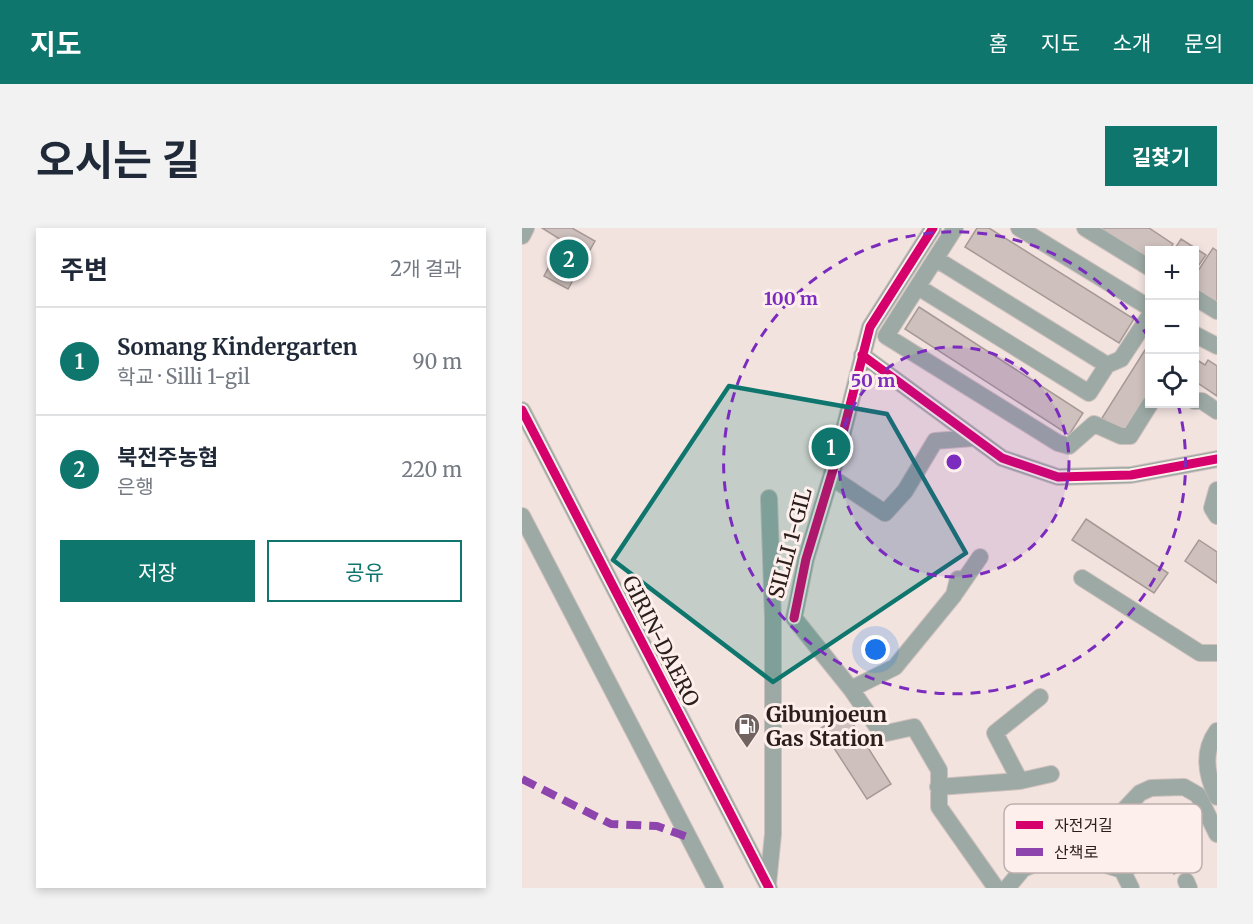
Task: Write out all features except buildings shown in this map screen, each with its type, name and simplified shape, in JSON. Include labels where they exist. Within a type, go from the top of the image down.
[{"type":"street","points":[[522,236],[526,228]]},
{"type":"street","name":"SILLI 1-GIL","points":[[773,618],[794,618],[806,559],[831,477],[870,327],[933,228]]},
{"type":"street","points":[[955,228],[886,336],[1058,443],[1068,446],[1094,424],[1121,436],[1130,436],[1148,408]]},
{"type":"street","points":[[1019,228],[1145,306]]},
{"type":"street","points":[[1084,228],[1145,266]]},
{"type":"street","points":[[936,260],[1107,364]]},
{"type":"street","points":[[918,287],[1089,393],[1107,364],[1121,359],[1145,321]]},
{"type":"street","points":[[1199,300],[1217,310]]},
{"type":"street","points":[[1199,337],[1217,346]]},
{"type":"street","points":[[862,355],[1002,458],[1058,477],[1131,475],[1217,459]]},
{"type":"street","points":[[1199,401],[1217,411]]},
{"type":"street","name":"GIRIN-DAERO","points":[[522,410],[768,887]]},
{"type":"street","points":[[831,477],[885,513],[905,491],[935,441],[974,438]]},
{"type":"street","points":[[1217,490],[1212,508],[1217,516]]},
{"type":"street","name":"SILLI 1-GIL","points":[[768,887],[774,834],[773,618],[769,498]]},
{"type":"street","points":[[522,516],[715,888]]},
{"type":"street","points":[[851,689],[895,667],[954,595],[980,557]]},
{"type":"street","points":[[1082,578],[1200,652],[1217,653]]},
{"type":"street","points":[[954,595],[958,579]]},
{"type":"street","points":[[794,618],[851,689],[882,734],[914,727],[939,770],[939,807],[996,888]]},
{"type":"street","points":[[1020,781],[995,733],[1040,698]]},
{"type":"street","points":[[1217,731],[1211,739],[1205,762],[1217,797]]},
{"type":"street","points":[[938,787],[1020,781],[1051,774]]},
{"type":"street","points":[[1130,804],[1140,793],[1151,788],[1184,787],[1198,795],[1217,834]]},
{"type":"street","points":[[1007,888],[1020,873]]},
{"type":"street","points":[[1118,873],[1131,888]]},
{"type":"highlighted area","points":[[729,386],[887,414],[966,553],[773,682],[613,560]]},
{"type":"marked path","points":[[522,779],[611,824],[657,826],[690,838]]},
{"type":"cycle path","points":[[794,618],[806,559],[836,460],[870,327],[933,228]]},
{"type":"cycle path","points":[[862,355],[1002,458],[1058,477],[1131,475],[1217,459]]},
{"type":"cycle path","points":[[522,410],[769,888]]},
{"type":"place","name":"북전주농협","points":[[569,259]]},
{"type":"place","name":"Somang Kindergarten","points":[[831,447]]},
{"type":"place","name":"Gibunjoeun Gas Station","points":[[747,749]]}]
